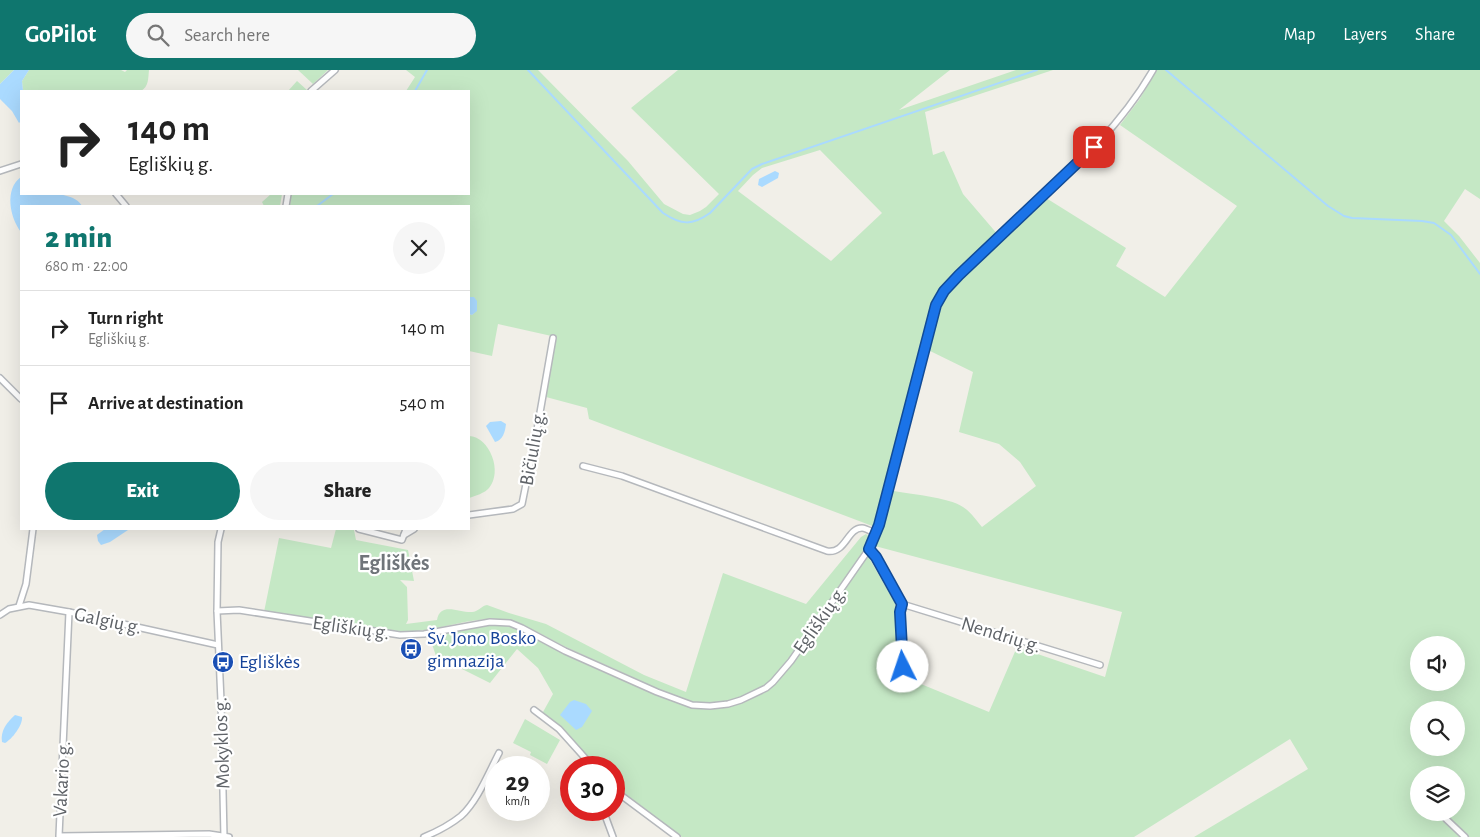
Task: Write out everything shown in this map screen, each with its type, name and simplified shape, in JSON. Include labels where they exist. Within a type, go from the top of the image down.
[{"type":"street","points":[[312,90],[335,70]]},
{"type":"street","name":"Egliškių g.","points":[[217,611],[239,610],[400,635],[424,634],[490,622],[510,624],[657,692],[692,705],[728,704],[761,690],[780,675],[869,549],[876,534],[936,305],[944,291],[1102,139],[1134,101],[1153,70]]},
{"type":"street","points":[[0,171],[20,164]]},
{"type":"street","points":[[117,195],[125,205]]},
{"type":"street","name":"Bičiulių g.","points":[[470,514],[513,508],[522,504],[553,338]]},
{"type":"street","points":[[0,378],[20,398]]},
{"type":"street","points":[[583,466],[622,476],[827,551],[833,552],[838,550],[854,530],[865,528],[876,534]]},
{"type":"street","points":[[0,615],[9,609],[19,606],[26,584],[33,530]]},
{"type":"street","name":"Mokyklos g.","points":[[221,530],[218,542],[217,611],[224,837]]},
{"type":"street","points":[[366,530],[404,535]]},
{"type":"street","points":[[869,549],[876,557],[902,604],[900,612],[903,667]]},
{"type":"street","name":"Nendrių g.","points":[[902,604],[1100,665]]},
{"type":"street","name":"Galgių g.","points":[[19,606],[69,612],[218,645]]},
{"type":"street","name":"Vakario g.","points":[[69,612],[59,836],[209,834],[229,837]]},
{"type":"street","points":[[534,710],[559,729],[583,756]]},
{"type":"street","points":[[424,837],[462,816],[472,804],[499,753]]},
{"type":"street","points":[[625,798],[677,837]]},
{"type":"street","points":[[606,821],[613,837]]},
{"type":"street","points":[[1448,821],[1465,837]]},
{"type":"green space","points":[[0,70],[14,70],[0,84]]},
{"type":"green space","points":[[29,70],[121,70],[125,72],[127,70],[149,70],[147,85],[142,90],[23,90],[22,81]]},
{"type":"green space","points":[[298,70],[328,70],[313,84]]},
{"type":"green space","points":[[406,70],[538,70],[628,161],[664,204],[683,214],[690,215],[706,207],[719,194],[631,108],[678,70],[950,70],[899,110],[1016,70],[1053,70],[925,112],[933,155],[944,151],[963,194],[999,236],[953,278],[944,288],[931,309],[883,489],[875,527],[589,419],[587,408],[546,397],[556,337],[498,324],[492,356],[470,351],[470,314],[472,315],[476,311],[474,297],[470,297],[470,205],[290,205],[291,195],[470,195],[470,90],[407,90],[415,77]],"holes":[[[820,150],[882,213],[831,261],[738,191],[762,168]]]},
{"type":"green space","points":[[1157,70],[1480,70],[1480,199],[1465,189],[1444,221],[1459,236],[1480,263],[1480,837],[1194,837],[1308,769],[1290,739],[1134,837],[682,837],[625,793],[625,756],[587,756],[543,712],[553,694],[538,668],[517,649],[490,683],[436,656],[430,638],[474,627],[501,625],[519,630],[570,657],[614,677],[689,707],[704,709],[732,705],[758,694],[780,677],[790,666],[868,556],[895,603],[899,675],[989,712],[1017,647],[1105,677],[1122,612],[875,546],[881,533],[889,490],[938,498],[957,504],[968,511],[982,527],[1036,486],[1020,462],[999,444],[959,432],[973,372],[926,349],[935,315],[945,295],[962,276],[1046,198],[1126,248],[1116,266],[1165,297],[1237,206],[1120,125],[1139,100]]},
{"type":"green space","points":[[297,81],[307,90],[289,90]]},
{"type":"green space","points":[[270,195],[282,195],[280,205],[264,205],[262,202]]},
{"type":"green space","points":[[470,436],[483,442],[492,456],[494,465],[493,481],[487,490],[470,498]]},
{"type":"green space","points":[[336,530],[354,530],[356,540],[408,550],[414,581],[400,580],[407,587],[408,620],[406,624],[437,620],[439,614],[446,609],[472,612],[487,605],[546,624],[644,675],[686,692],[723,573],[806,604],[861,537],[866,534],[871,538],[868,546],[786,664],[775,676],[750,693],[730,701],[708,704],[688,701],[674,696],[514,622],[487,619],[425,630],[399,631],[264,612],[279,538],[331,548]]},
{"type":"green space","points":[[525,719],[560,740],[550,758],[550,756],[532,756],[530,755],[531,752],[513,743]]},
{"type":"water","points":[[14,70],[29,70],[22,81],[23,90],[20,90],[19,123],[12,111],[0,99],[0,84]]},
{"type":"water","points":[[775,171],[779,173],[778,178],[762,187],[758,185],[759,179]]},
{"type":"water","points":[[20,178],[20,195],[63,195],[71,197],[81,205],[20,205],[20,230],[14,219],[10,204],[12,189]]},
{"type":"water","points":[[470,297],[474,297],[477,301],[477,311],[470,314]]},
{"type":"water","points":[[501,421],[506,424],[505,430],[502,438],[495,442],[486,426],[490,422]]},
{"type":"water","points":[[104,530],[128,530],[110,542],[101,545],[97,535]]},
{"type":"water","points":[[574,700],[586,704],[592,711],[582,727],[576,730],[560,715],[570,702]]},
{"type":"water","points":[[15,715],[22,717],[21,724],[11,738],[5,743],[2,742],[2,734],[5,727]]},
{"type":"waterway","points":[[416,90],[427,70]]},
{"type":"waterway","points":[[528,70],[663,213],[681,222],[692,222],[710,213],[752,169],[762,164],[1037,70]]},
{"type":"waterway","points":[[1166,70],[1328,206],[1344,216],[1352,218],[1434,223],[1451,235],[1480,274]]},
{"type":"waterway","points":[[318,205],[332,195]]},
{"type":"place","name":"Šv. Jono Bosko gimnazija","points":[[411,649]]},
{"type":"place","name":"Egliškės","points":[[223,662]]},
{"type":"district","name":"Egliškės","points":[[394,563]]},
{"type":"route","points":[[903,667],[900,612],[902,604],[876,557],[869,549],[879,525],[931,318],[944,291],[959,275],[1094,147]]}]
